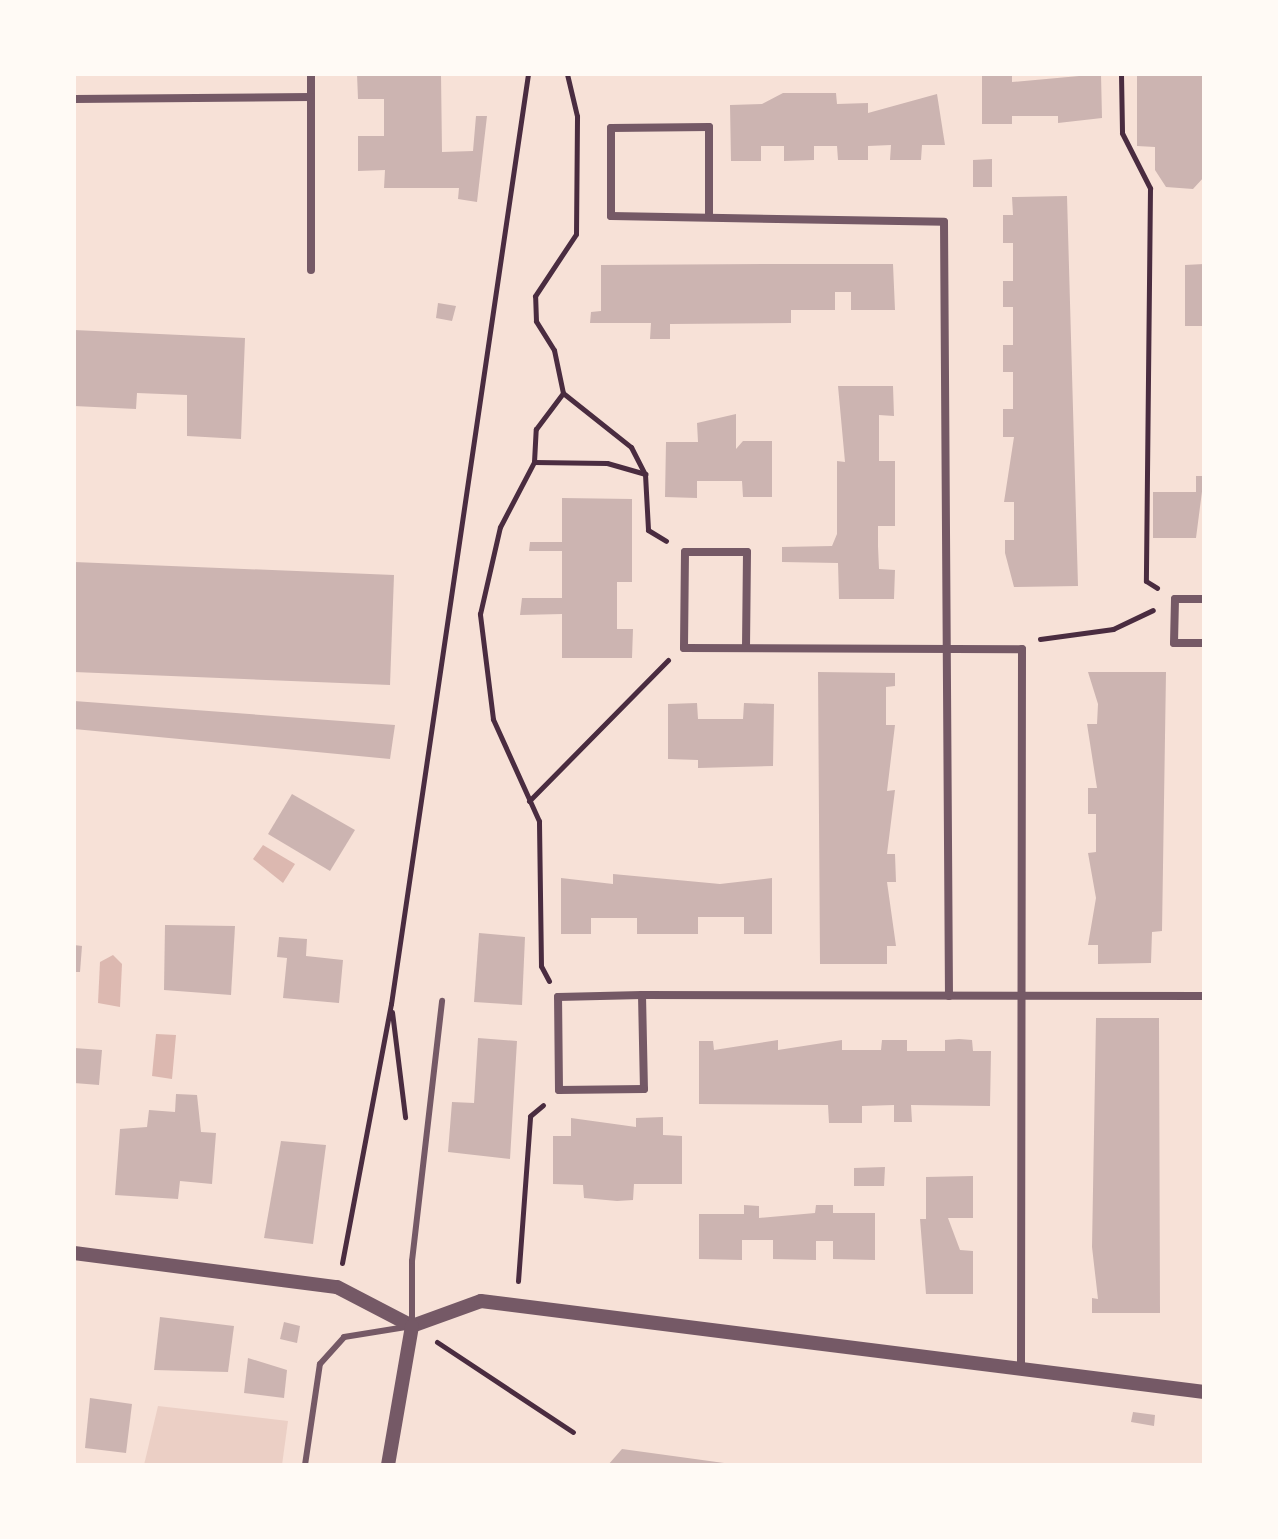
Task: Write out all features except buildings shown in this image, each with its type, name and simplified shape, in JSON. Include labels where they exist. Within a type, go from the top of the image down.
[{"type":"street","points":[[311,74],[311,270]]},
{"type":"street","points":[[74,99],[311,97]]},
{"type":"street","points":[[709,215],[709,127],[611,128],[611,216],[709,215],[944,222],[949,996]]},
{"type":"street","points":[[746,648],[747,552],[685,552],[684,648],[1022,649],[1021,1368]]},
{"type":"street","points":[[1204,599],[1175,599],[1174,643],[1204,643]]},
{"type":"street","points":[[642,995],[644,1089],[559,1090],[558,997],[642,995],[1204,996]]},
{"type":"street","points":[[74,1253],[337,1287],[412,1326],[481,1301],[1204,1392]]},
{"type":"street","points":[[388,1465],[412,1326]]},
{"type":"lane","points":[[305,1465],[320,1364],[344,1337],[412,1326],[423,1172],[442,1001]]},
{"type":"path","points":[[337,1287],[391,1004],[528,74]]},
{"type":"path","points":[[567,74],[577,116],[576,234],[535,296],[536,321],[554,350],[563,393],[631,447],[645,474],[648,530],[685,552]]},
{"type":"path","points":[[1121,74],[1122,133],[1150,188],[1146,581],[1175,599]]},
{"type":"path","points":[[558,997],[541,966],[539,821],[493,719],[480,614],[500,527],[534,462],[539,422],[563,393]]},
{"type":"path","points":[[534,462],[607,463],[645,474]]},
{"type":"path","points":[[1022,649],[1047,635],[1113,629],[1175,599]]},
{"type":"path","points":[[529,801],[635,686],[684,648]]},
{"type":"path","points":[[391,1004],[403,1109],[423,1172]]},
{"type":"path","points":[[516,1306],[530,1116],[559,1090]]},
{"type":"path","points":[[412,1326],[573,1432]]},
{"type":"shaded area","points":[[263,845],[295,864],[283,883],[253,859]]},
{"type":"shaded area","points":[[113,955],[122,964],[120,1007],[98,1003],[100,962]]},
{"type":"shaded area","points":[[156,1034],[176,1035],[172,1079],[152,1076]]},
{"type":"shaded area","points":[[158,1406],[288,1421],[282,1465],[144,1465]]}]
